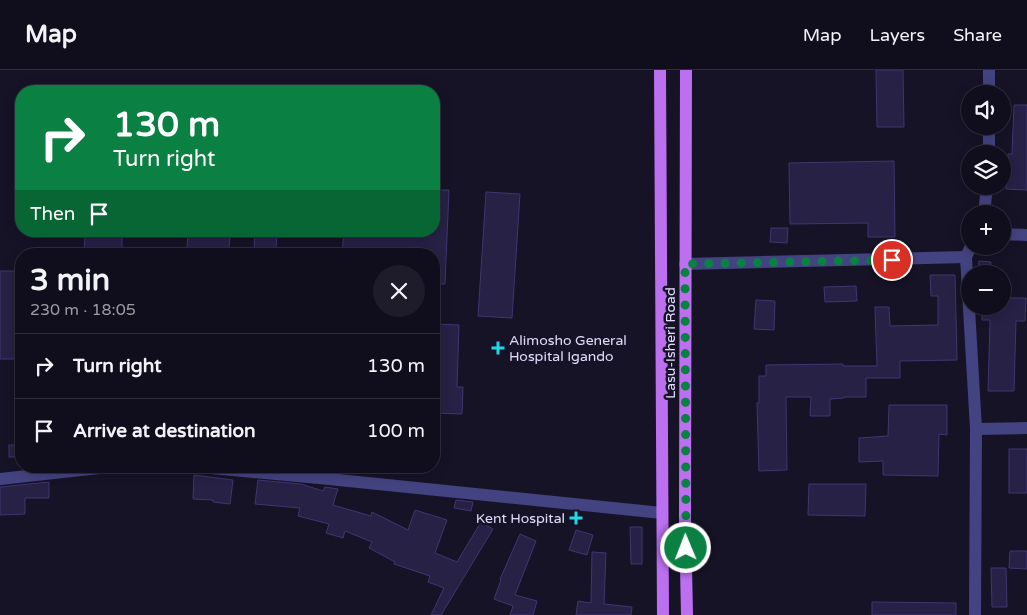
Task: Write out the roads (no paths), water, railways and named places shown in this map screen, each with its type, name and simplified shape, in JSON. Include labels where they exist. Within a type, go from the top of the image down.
[{"type":"main road","name":"Lasu-Isheri Road","points":[[660,70],[663,615]]},
{"type":"main road","name":"Lasu-Isheri Road","points":[[686,70],[687,615]]},
{"type":"street","points":[[989,85],[990,70]]},
{"type":"street","points":[[1011,234],[1027,234]]},
{"type":"street","points":[[685,264],[961,252]]},
{"type":"street","points":[[968,255],[976,429],[976,615]]},
{"type":"street","points":[[976,429],[1027,428]]},
{"type":"street","points":[[0,479],[54,473]]},
{"type":"street","points":[[265,473],[662,514]]},
{"type":"place","name":"Alimosho General Hospital Igando","points":[[498,348]]},
{"type":"place","name":"Kent Hospital","points":[[576,518]]}]
